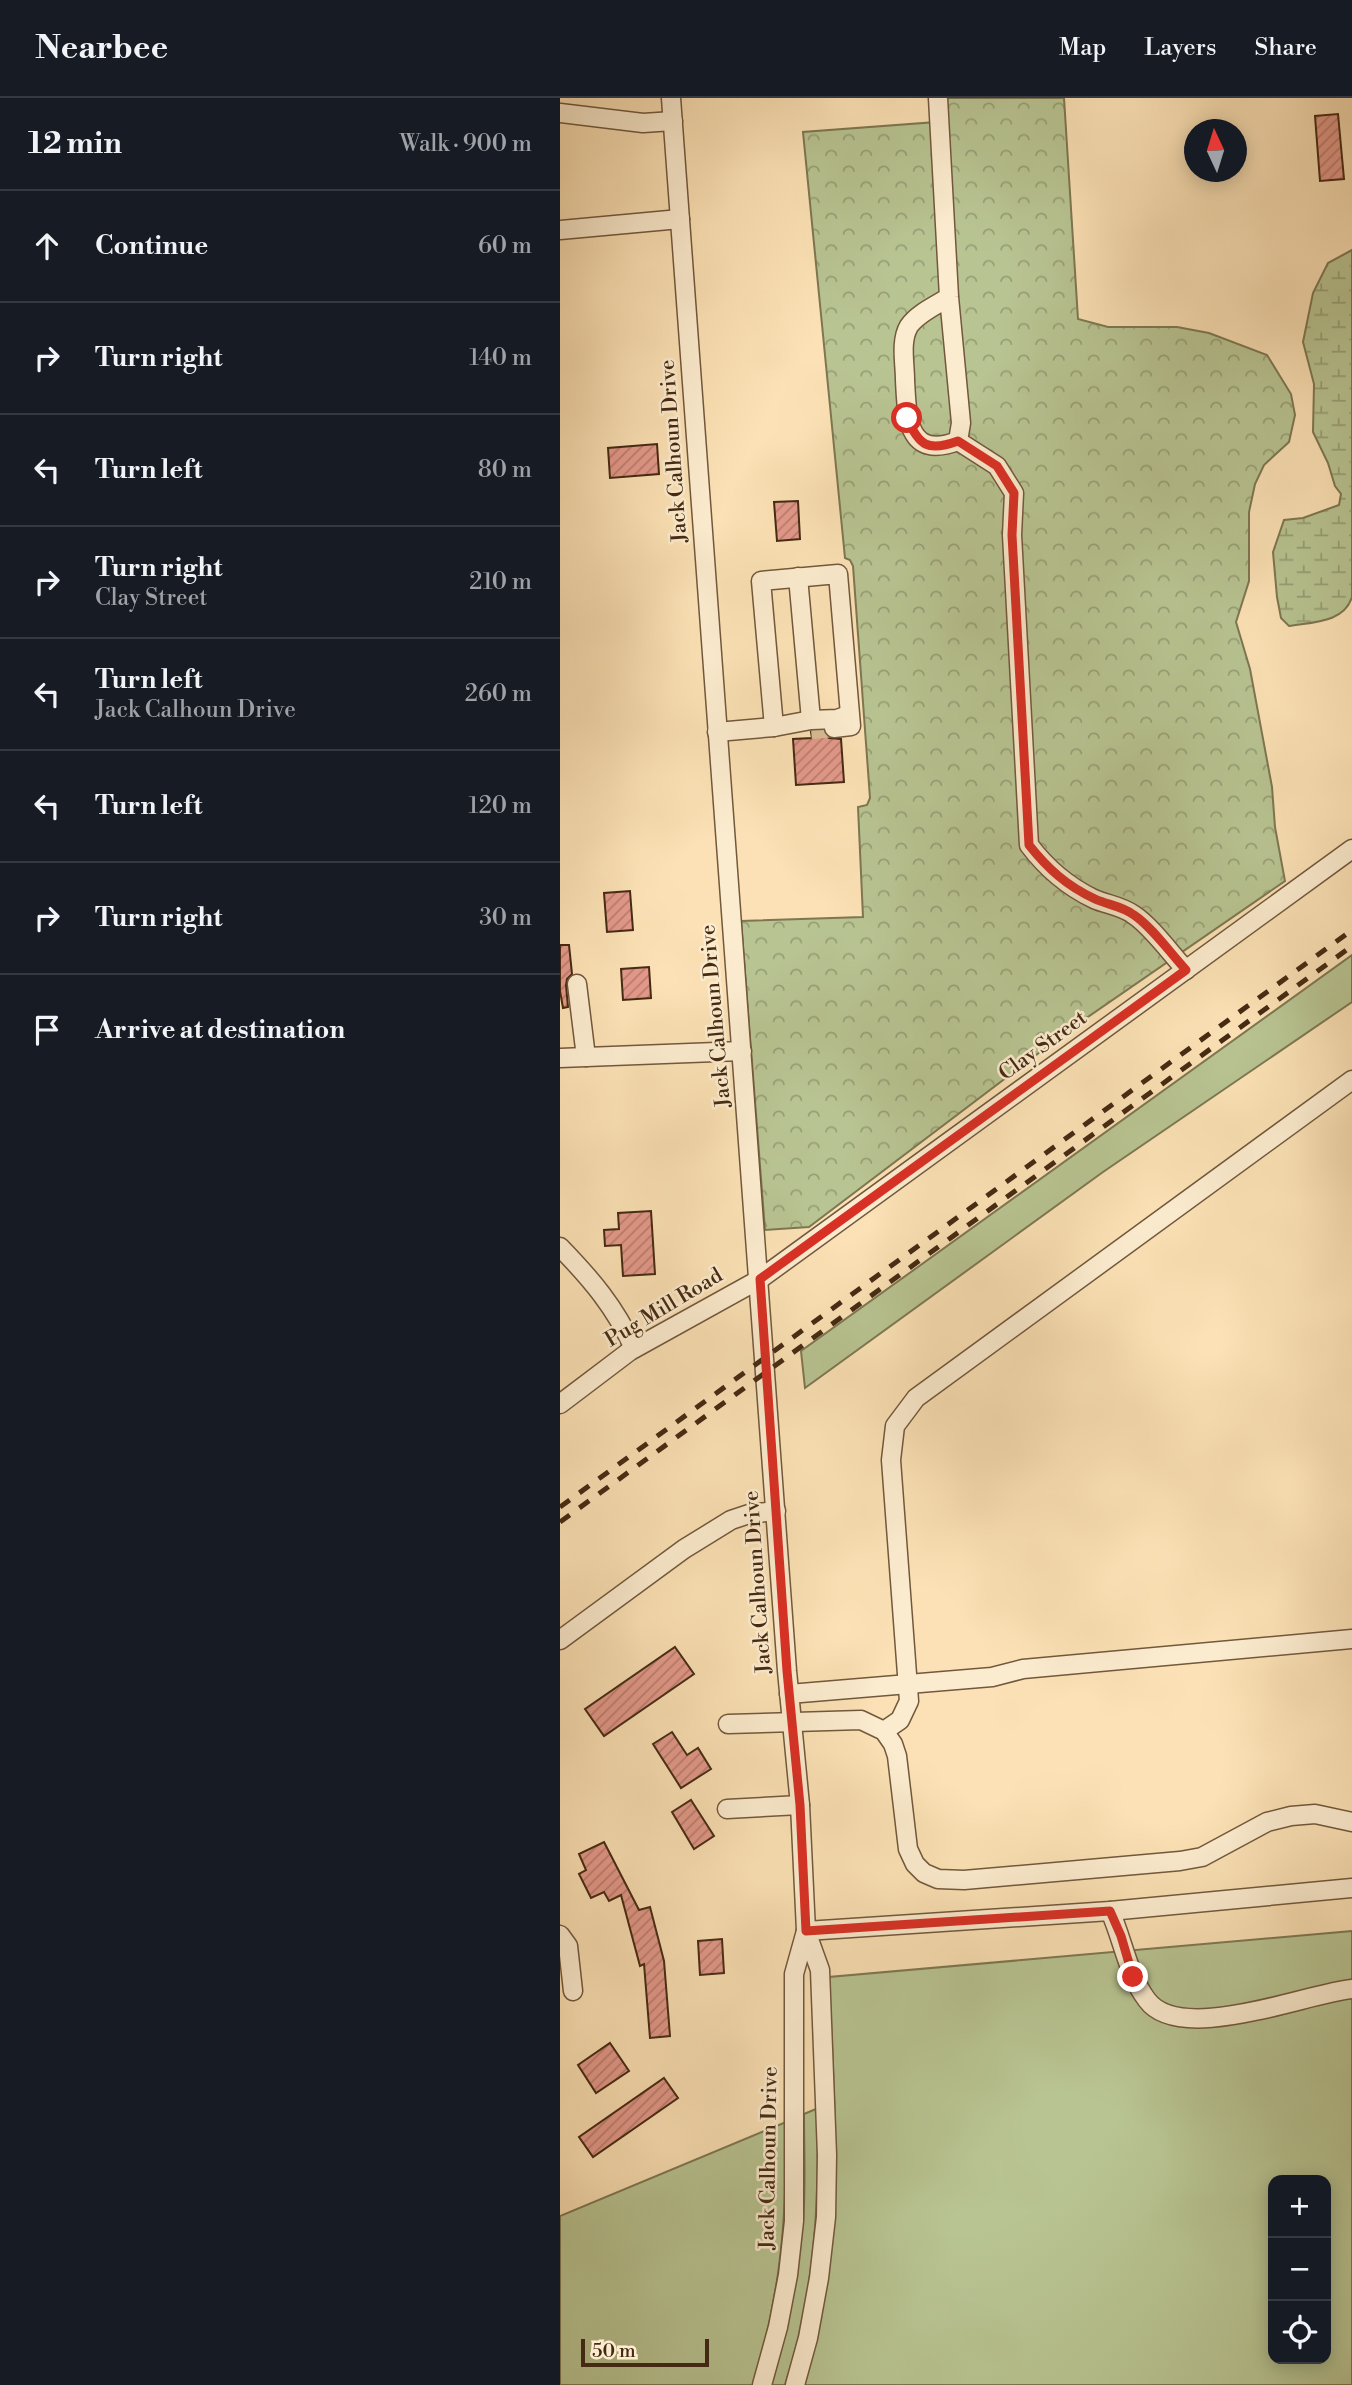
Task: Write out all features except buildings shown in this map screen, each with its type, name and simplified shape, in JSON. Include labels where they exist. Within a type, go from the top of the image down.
[{"type":"street","name":"Jack Calhoun Drive","points":[[671,98],[789,1694],[800,1805],[806,1931],[820,1970],[827,2186],[820,2278],[795,2385]]},
{"type":"street","points":[[938,98],[949,297],[960,410],[958,441]]},
{"type":"street","points":[[560,113],[643,123],[673,121]]},
{"type":"street","points":[[560,230],[680,219]]},
{"type":"street","points":[[949,297],[909,326],[904,341],[907,418],[915,436],[925,445],[941,447],[958,441]]},
{"type":"street","points":[[958,441],[997,466],[1014,493],[1012,535],[1029,845],[1045,866],[1069,886],[1136,916],[1186,970]]},
{"type":"street","points":[[774,727],[761,581],[838,574],[852,726],[834,727]]},
{"type":"street","points":[[798,578],[805,725]]},
{"type":"street","points":[[717,732],[805,725],[851,714]]},
{"type":"street","name":"Clay Street","points":[[760,1279],[1352,849]]},
{"type":"street","points":[[577,984],[586,1057]]},
{"type":"street","points":[[560,1058],[742,1051]]},
{"type":"street","points":[[884,1731],[900,1720],[909,1701],[891,1460],[895,1426],[916,1398],[1352,1080]]},
{"type":"street","points":[[560,1247],[597,1285],[622,1322],[634,1349]]},
{"type":"street","name":"Pug Mill Road","points":[[560,1404],[634,1349],[760,1279]]},
{"type":"street","points":[[560,1640],[684,1549],[732,1520],[748,1514],[776,1511]]},
{"type":"street","points":[[789,1694],[992,1677],[1023,1669],[1352,1639]]},
{"type":"street","points":[[728,1724],[755,1721],[860,1720],[884,1731],[897,1756],[908,1849],[915,1864],[938,1880],[1180,1861],[1202,1857],[1267,1822],[1291,1816],[1315,1814],[1352,1822]]},
{"type":"street","points":[[727,1809],[800,1805]]},
{"type":"street","points":[[806,1931],[1110,1911],[1352,1888]]},
{"type":"street","points":[[1110,1911],[1121,1936],[1133,1977],[1148,2002],[1170,2017],[1190,2019],[1234,2016],[1352,1989]]},
{"type":"street","name":"Jack Calhoun Drive","points":[[762,2385],[778,2327],[788,2275],[794,2221],[794,1974],[806,1931]]},
{"type":"street","points":[[560,1935],[568,1946],[573,1991]]},
{"type":"green space","points":[[935,98],[1064,98],[1078,319],[1108,327],[1177,327],[1209,333],[1267,355],[1291,394],[1295,415],[1289,442],[1264,465],[1255,484],[1249,512],[1249,581],[1236,622],[1250,669],[1272,787],[1275,827],[1285,881],[1069,1030],[809,1227],[765,1230],[741,921],[863,917],[858,807],[867,805],[870,798],[853,566],[850,560],[845,558],[803,132],[936,122]]},
{"type":"green space","points":[[1352,250],[1352,597],[1348,606],[1335,617],[1289,626],[1281,618],[1273,552],[1284,520],[1303,518],[1339,505],[1341,494],[1335,486],[1328,463],[1313,432],[1314,384],[1303,342],[1313,293],[1328,263]]},
{"type":"green space","points":[[1352,955],[1352,1002],[1103,1172],[805,1388],[801,1351]]},
{"type":"green space","points":[[1352,1931],[1352,2385],[804,2385],[817,2334],[832,2233],[834,2081],[829,1977]]},
{"type":"green space","points":[[817,2105],[816,2211],[809,2281],[785,2385],[771,2385],[791,2304],[801,2243],[804,2114],[816,2109]]},
{"type":"green space","points":[[786,2122],[783,2223],[776,2287],[753,2385],[560,2385],[560,2216]]},
{"type":"tunnel","points":[[811,730],[834,728]]},
{"type":"railway","points":[[560,1507],[1352,930]]},
{"type":"railway","points":[[560,1522],[1352,946]]},
{"type":"route","points":[[907,418],[915,436],[925,445],[941,447],[958,441],[997,466],[1014,493],[1012,535],[1029,845],[1045,866],[1069,886],[1136,916],[1186,970],[760,1279],[787,1671],[800,1805],[806,1931],[1110,1911],[1121,1936],[1133,1977]]}]
